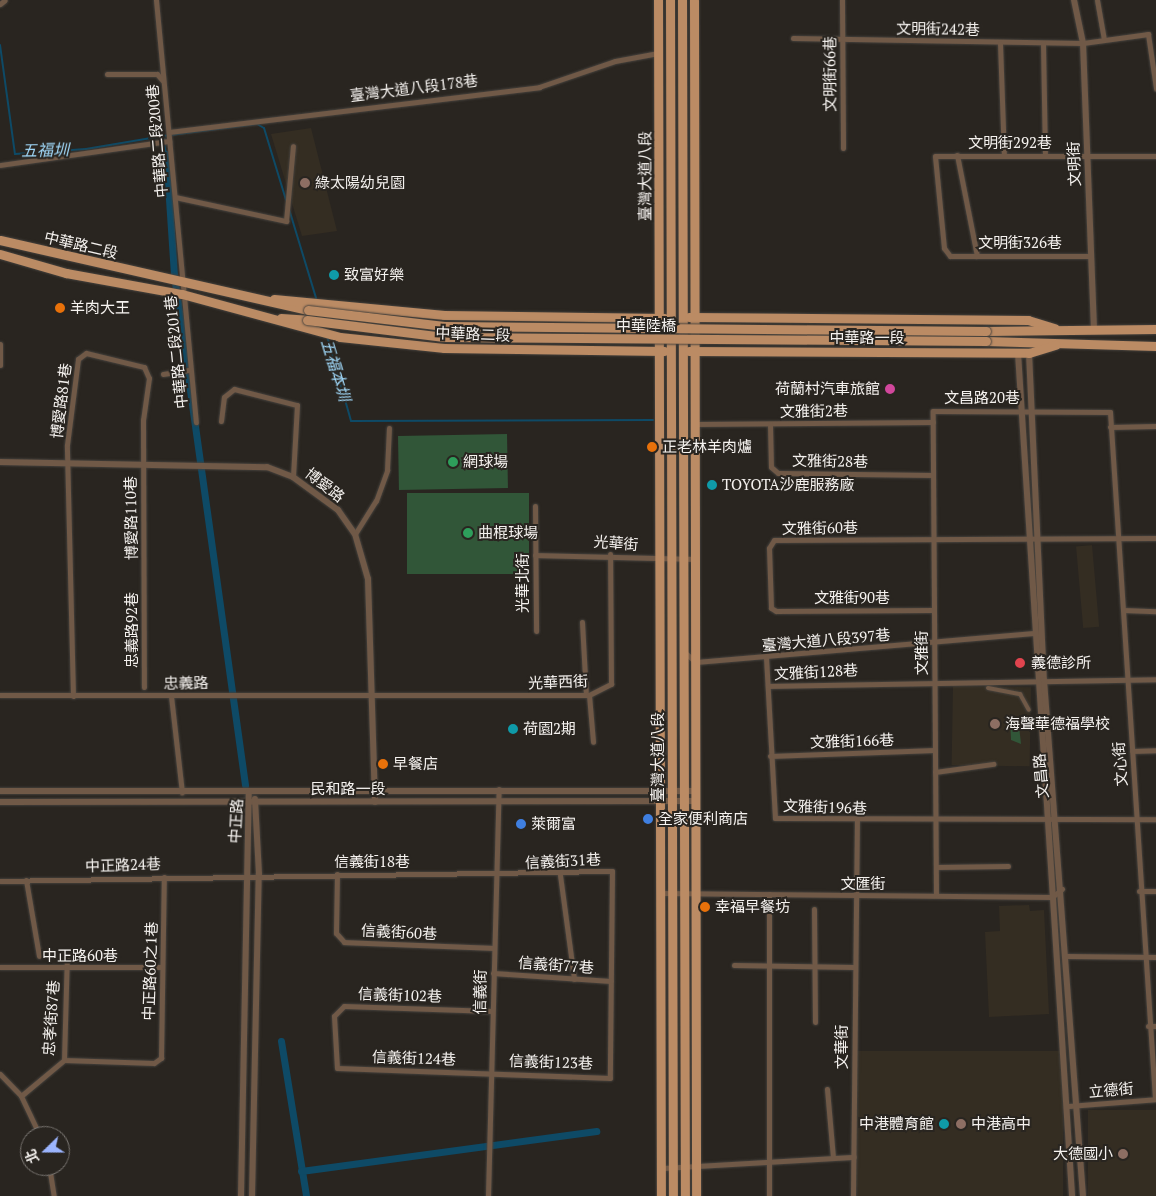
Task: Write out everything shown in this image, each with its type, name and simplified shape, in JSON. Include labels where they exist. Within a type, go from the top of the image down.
[{"type":"main road","name":"臺灣大道八段","points":[[658,0],[661,1196]]},
{"type":"main road","name":"臺灣大道八段","points":[[670,0],[677,318],[695,351]]},
{"type":"main road","name":"臺灣大道八段","points":[[673,1196],[672,560],[682,0]]},
{"type":"main road","name":"臺灣大道八段","points":[[694,0],[696,1196]]},
{"type":"main road","name":"中華路二段","points":[[0,240],[274,299],[444,315],[677,318]]},
{"type":"main road","name":"中華路二段","points":[[0,254],[66,273],[182,294],[271,318],[306,330],[406,345],[677,351]]},
{"type":"main road","name":"中華路二段","points":[[274,299],[308,310]]},
{"type":"main road","name":"中華陸橋","points":[[308,310],[444,326],[986,330]]},
{"type":"main road","name":"中華路二段","points":[[271,318],[307,320]]},
{"type":"main road","name":"臺灣大道八段","points":[[659,351],[677,318]]},
{"type":"main road","name":"中華路一段","points":[[677,318],[1028,320],[1055,328]]},
{"type":"main road","name":"中華陸橋","points":[[307,320],[444,337],[986,341]]},
{"type":"main road","name":"中華路一段","points":[[986,330],[1055,328],[1156,329]]},
{"type":"main road","name":"中華路一段","points":[[986,341],[1056,345],[1156,346]]},
{"type":"main road","name":"中華路一段","points":[[677,351],[1029,353],[1056,345]]},
{"type":"main road","name":"臺灣大道八段","points":[[677,351],[684,560],[685,1196]]},
{"type":"main road","name":"臺灣大道八段","points":[[684,791],[696,801]]},
{"type":"street","points":[[0,4],[5,0]]},
{"type":"street","name":"中華路二段200巷","points":[[156,0],[181,280]]},
{"type":"street","name":"文明街66巷","points":[[842,0],[843,148]]},
{"type":"street","name":"文明街","points":[[1074,0],[1083,44],[1094,328]]},
{"type":"street","points":[[1097,0],[1104,39]]},
{"type":"street","name":"文明街242巷","points":[[793,38],[1083,44],[1104,39],[1148,34],[1156,88]]},
{"type":"street","points":[[1000,43],[1004,156]]},
{"type":"street","points":[[1043,43],[1045,156]]},
{"type":"street","name":"臺灣大道八段178巷","points":[[169,132],[539,87],[615,61],[658,53]]},
{"type":"street","points":[[107,74],[156,74],[164,82]]},
{"type":"street","points":[[0,165],[169,141]]},
{"type":"street","points":[[175,197],[286,221],[293,146]]},
{"type":"street","points":[[957,155],[977,256]]},
{"type":"street","name":"文明街292巷","points":[[950,256],[944,248],[934,156],[1156,156]]},
{"type":"street","name":"文明街326巷","points":[[950,256],[1090,256]]},
{"type":"street","name":"中華路二段201巷","points":[[181,280],[196,422]]},
{"type":"street","points":[[0,344],[0,365]]},
{"type":"street","name":"文昌路","points":[[1018,353],[1027,542],[1068,1106],[1072,1196]]},
{"type":"street","name":"文昌路","points":[[1029,353],[1040,542],[1044,680],[1058,822],[1083,1196]]},
{"type":"street","name":"博愛路81巷","points":[[70,462],[67,445],[78,359],[86,354],[144,367],[149,378],[143,462]]},
{"type":"street","points":[[163,374],[189,370]]},
{"type":"street","points":[[222,421],[224,397],[234,389],[297,405],[293,477]]},
{"type":"street","name":"文昌路20巷","points":[[933,410],[1110,412],[1110,427]]},
{"type":"street","name":"文雅街","points":[[933,410],[936,895]]},
{"type":"street","name":"文雅街2巷","points":[[695,424],[933,422]]},
{"type":"street","name":"文雅街28巷","points":[[770,424],[771,467],[778,473],[933,475]]},
{"type":"street","points":[[1110,427],[1156,426]]},
{"type":"street","name":"文心街","points":[[1110,427],[1148,1026],[1156,1099]]},
{"type":"street","points":[[355,534],[376,501],[387,470],[389,428]]},
{"type":"street","name":"博愛路","points":[[0,462],[143,462],[267,467],[293,477],[338,510],[355,534],[368,579],[375,802]]},
{"type":"street","points":[[70,462],[73,696]]},
{"type":"street","name":"博愛路110巷","points":[[143,462],[144,574]]},
{"type":"street","name":"光華北街","points":[[535,506],[536,631]]},
{"type":"street","points":[[934,539],[1040,542],[1156,538]]},
{"type":"street","name":"文雅街60巷","points":[[771,608],[769,548],[774,540],[934,539]]},
{"type":"street","name":"光華街","points":[[535,554],[610,554],[660,560],[696,560]]},
{"type":"street","name":"光華西街","points":[[372,695],[588,695],[611,684],[610,554]]},
{"type":"street","name":"忠義路92巷","points":[[144,574],[144,687]]},
{"type":"street","name":"文雅街90巷","points":[[771,608],[934,610]]},
{"type":"street","points":[[1123,610],[1156,611]]},
{"type":"street","points":[[582,622],[593,742]]},
{"type":"street","name":"臺灣大道八段397巷","points":[[696,662],[934,644],[1034,633]]},
{"type":"street","points":[[684,652],[696,662]]},
{"type":"street","points":[[766,657],[768,686]]},
{"type":"street","name":"文雅街128巷","points":[[770,756],[768,686],[935,680],[1156,679]]},
{"type":"street","points":[[988,688],[1020,694],[1029,710]]},
{"type":"street","name":"忠義路","points":[[0,695],[372,695]]},
{"type":"street","points":[[171,696],[182,792]]},
{"type":"street","name":"文雅街166巷","points":[[770,756],[935,750]]},
{"type":"street","points":[[1132,751],[1156,750]]},
{"type":"street","name":"文雅街196巷","points":[[770,756],[775,818],[857,821],[1046,816]]},
{"type":"street","points":[[936,772],[993,764]]},
{"type":"street","name":"民和路一段","points":[[0,792],[499,789],[660,795],[672,796],[684,801],[696,801]]},
{"type":"street","name":"信義街","points":[[488,1196],[493,948],[499,789]]},
{"type":"street","name":"民和路一段","points":[[672,796],[684,791],[696,791]]},
{"type":"street","name":"中正路","points":[[249,792],[258,802],[259,874],[252,1196]]},
{"type":"street","name":"中正路","points":[[241,1196],[248,875],[246,802],[249,792]]},
{"type":"street","name":"民和路一段","points":[[0,802],[375,802],[660,795]]},
{"type":"street","points":[[1046,816],[1058,822],[1156,819]]},
{"type":"street","name":"文華街","points":[[853,1196],[854,967],[858,897],[857,821]]},
{"type":"street","points":[[936,867],[1008,866]]},
{"type":"street","name":"信義街31巷","points":[[496,876],[560,875],[612,871],[611,981]]},
{"type":"street","name":"信義街60巷","points":[[337,874],[336,933],[344,942],[493,948]]},
{"type":"street","name":"信義街18巷","points":[[248,875],[496,876]]},
{"type":"street","name":"中正路24巷","points":[[0,881],[248,875]]},
{"type":"street","points":[[560,875],[574,979]]},
{"type":"street","name":"中正路60之1巷","points":[[64,1060],[154,1063],[161,1058],[164,876]]},
{"type":"street","points":[[26,880],[39,956]]},
{"type":"street","points":[[1052,897],[1062,889]]},
{"type":"street","points":[[1139,891],[1156,891]]},
{"type":"street","name":"文匯街","points":[[660,894],[1052,897]]},
{"type":"street","points":[[769,894],[767,966],[771,1161],[769,1196]]},
{"type":"street","points":[[814,909],[815,1022]]},
{"type":"street","name":"忠孝街87巷","points":[[21,1096],[64,1060],[67,952]]},
{"type":"street","points":[[1066,956],[1156,957]]},
{"type":"street","points":[[734,965],[854,967]]},
{"type":"street","name":"中正路60巷","points":[[0,968],[67,970],[161,967]]},
{"type":"street","name":"信義街77巷","points":[[493,973],[611,981],[610,1078]]},
{"type":"street","name":"信義街102巷","points":[[337,1068],[334,1016],[344,1006],[492,1011]]},
{"type":"street","points":[[1148,1026],[1156,1026]]},
{"type":"street","name":"信義街124巷","points":[[337,1068],[491,1073]]},
{"type":"street","name":"信義街123巷","points":[[491,1073],[610,1078]]},
{"type":"street","points":[[0,1074],[21,1096],[35,1126]]},
{"type":"street","points":[[827,1089],[833,1158]]},
{"type":"street","name":"立德街","points":[[1068,1106],[1156,1099]]},
{"type":"street","points":[[661,1168],[854,1157]]},
{"type":"street","points":[[51,1176],[54,1196]]},
{"type":"shaded area","name":"綠太陽幼兒園","points":[[311,128],[337,231],[302,236],[271,134]]},
{"type":"shaded area","points":[[1092,545],[1099,627],[1083,628],[1076,546]]},
{"type":"shaded area","name":"海聲華德福學校","points":[[953,686],[1031,687],[1030,766],[952,765]]},
{"type":"shaded area","points":[[1029,905],[1030,911],[1044,910],[1049,1014],[989,1017],[985,932],[1000,931],[999,906]]},
{"type":"shaded area","name":"中港高中","points":[[854,1051],[1063,1051],[1063,1196],[854,1196]]},
{"type":"shaded area","name":"大德國小","points":[[1088,1110],[1156,1110],[1156,1196],[1088,1196]]},
{"type":"green space","name":"網球場","points":[[507,434],[508,488],[399,490],[398,436]]},
{"type":"green space","name":"曲棍球場","points":[[407,493],[529,493],[529,574],[407,574]]},
{"type":"green space","points":[[1010,717],[1018,717],[1021,744],[1011,740]]},
{"type":"waterway","name":"五福圳","points":[[0,45],[15,154],[86,149],[163,136],[166,154]]},
{"type":"waterway","name":"五福本圳","points":[[163,136],[257,124],[264,128],[286,200]]},
{"type":"waterway","points":[[166,154],[174,275],[245,785]]},
{"type":"waterway","name":"五福本圳","points":[[289,209],[317,301]]},
{"type":"waterway","name":"五福本圳","points":[[327,336],[351,421],[653,420]]},
{"type":"waterway","points":[[281,1041],[306,1196]]},
{"type":"waterway","points":[[301,1171],[596,1131]]},
{"type":"place","name":"綠太陽幼兒園","points":[[305,183]]},
{"type":"place","name":"致富好樂","points":[[334,275]]},
{"type":"place","name":"羊肉大王","points":[[60,308]]},
{"type":"place","name":"荷蘭村汽車旅館","points":[[890,389]]},
{"type":"place","name":"正老林羊肉爐","points":[[652,447]]},
{"type":"place","name":"網球場","points":[[453,462]]},
{"type":"place","name":"TOYOTA沙鹿服務廠","points":[[712,485]]},
{"type":"place","name":"曲棍球場","points":[[468,533]]},
{"type":"place","name":"義德診所","points":[[1020,663]]},
{"type":"place","name":"海聲華德福學校","points":[[995,724]]},
{"type":"place","name":"荷園2期","points":[[513,729]]},
{"type":"place","name":"早餐店","points":[[383,764]]},
{"type":"place","name":"全家便利商店","points":[[648,819]]},
{"type":"place","name":"萊爾富","points":[[521,824]]},
{"type":"place","name":"幸福早餐坊","points":[[705,907]]},
{"type":"place","name":"中港體育館","points":[[944,1124]]},
{"type":"place","name":"中港高中","points":[[961,1124]]},
{"type":"place","name":"大德國小","points":[[1123,1154]]}]
